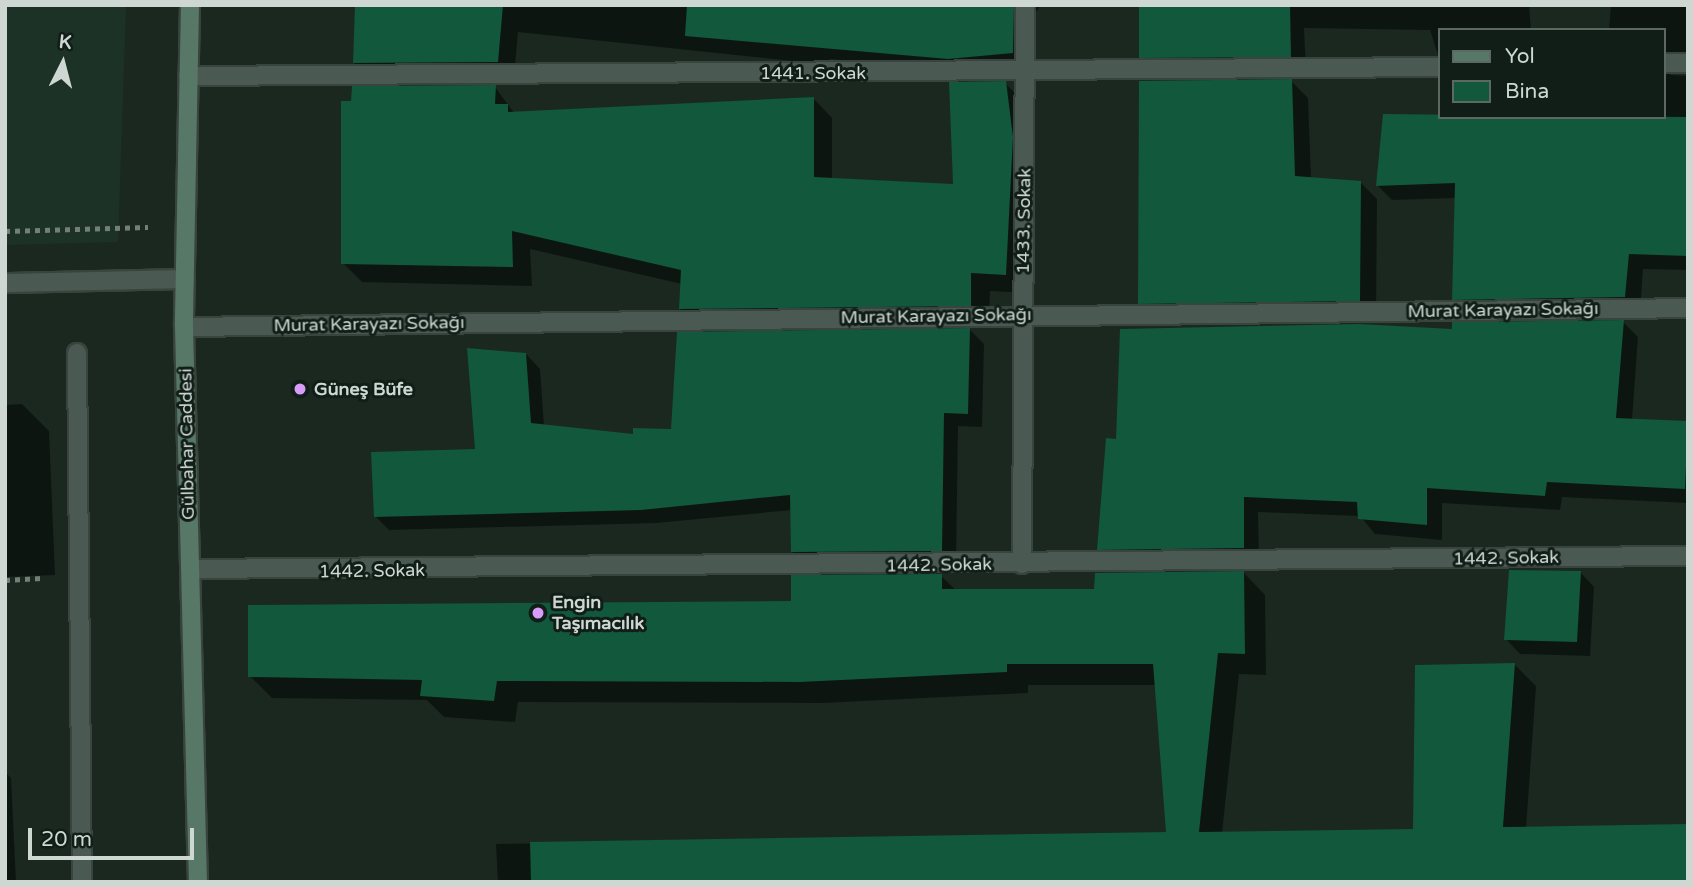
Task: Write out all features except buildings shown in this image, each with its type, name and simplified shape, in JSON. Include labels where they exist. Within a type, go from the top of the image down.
[{"type":"main road","name":"Gülbahar Caddesi","points":[[190,5],[184,327],[198,882]]},
{"type":"street","name":"1433. Sokak","points":[[1022,564],[1025,5]]},
{"type":"street","points":[[1665,63],[1688,63]]},
{"type":"street","name":"1441. Sokak","points":[[188,76],[1024,72],[1438,66]]},
{"type":"street","points":[[5,283],[185,279]]},
{"type":"street","name":"Murat Karayazı Sokağı","points":[[184,327],[1688,308]]},
{"type":"street","points":[[77,353],[82,882]]},
{"type":"street","name":"1442. Sokak","points":[[190,569],[1022,564],[1688,556]]},
{"type":"path","points":[[5,231],[187,225]]},
{"type":"shaded area","points":[[5,5],[126,5],[118,242],[5,245]]},
{"type":"place","name":"Güneş Büfe","points":[[300,389]]},
{"type":"place","name":"Engin Taşımacılık","points":[[538,613]]}]
